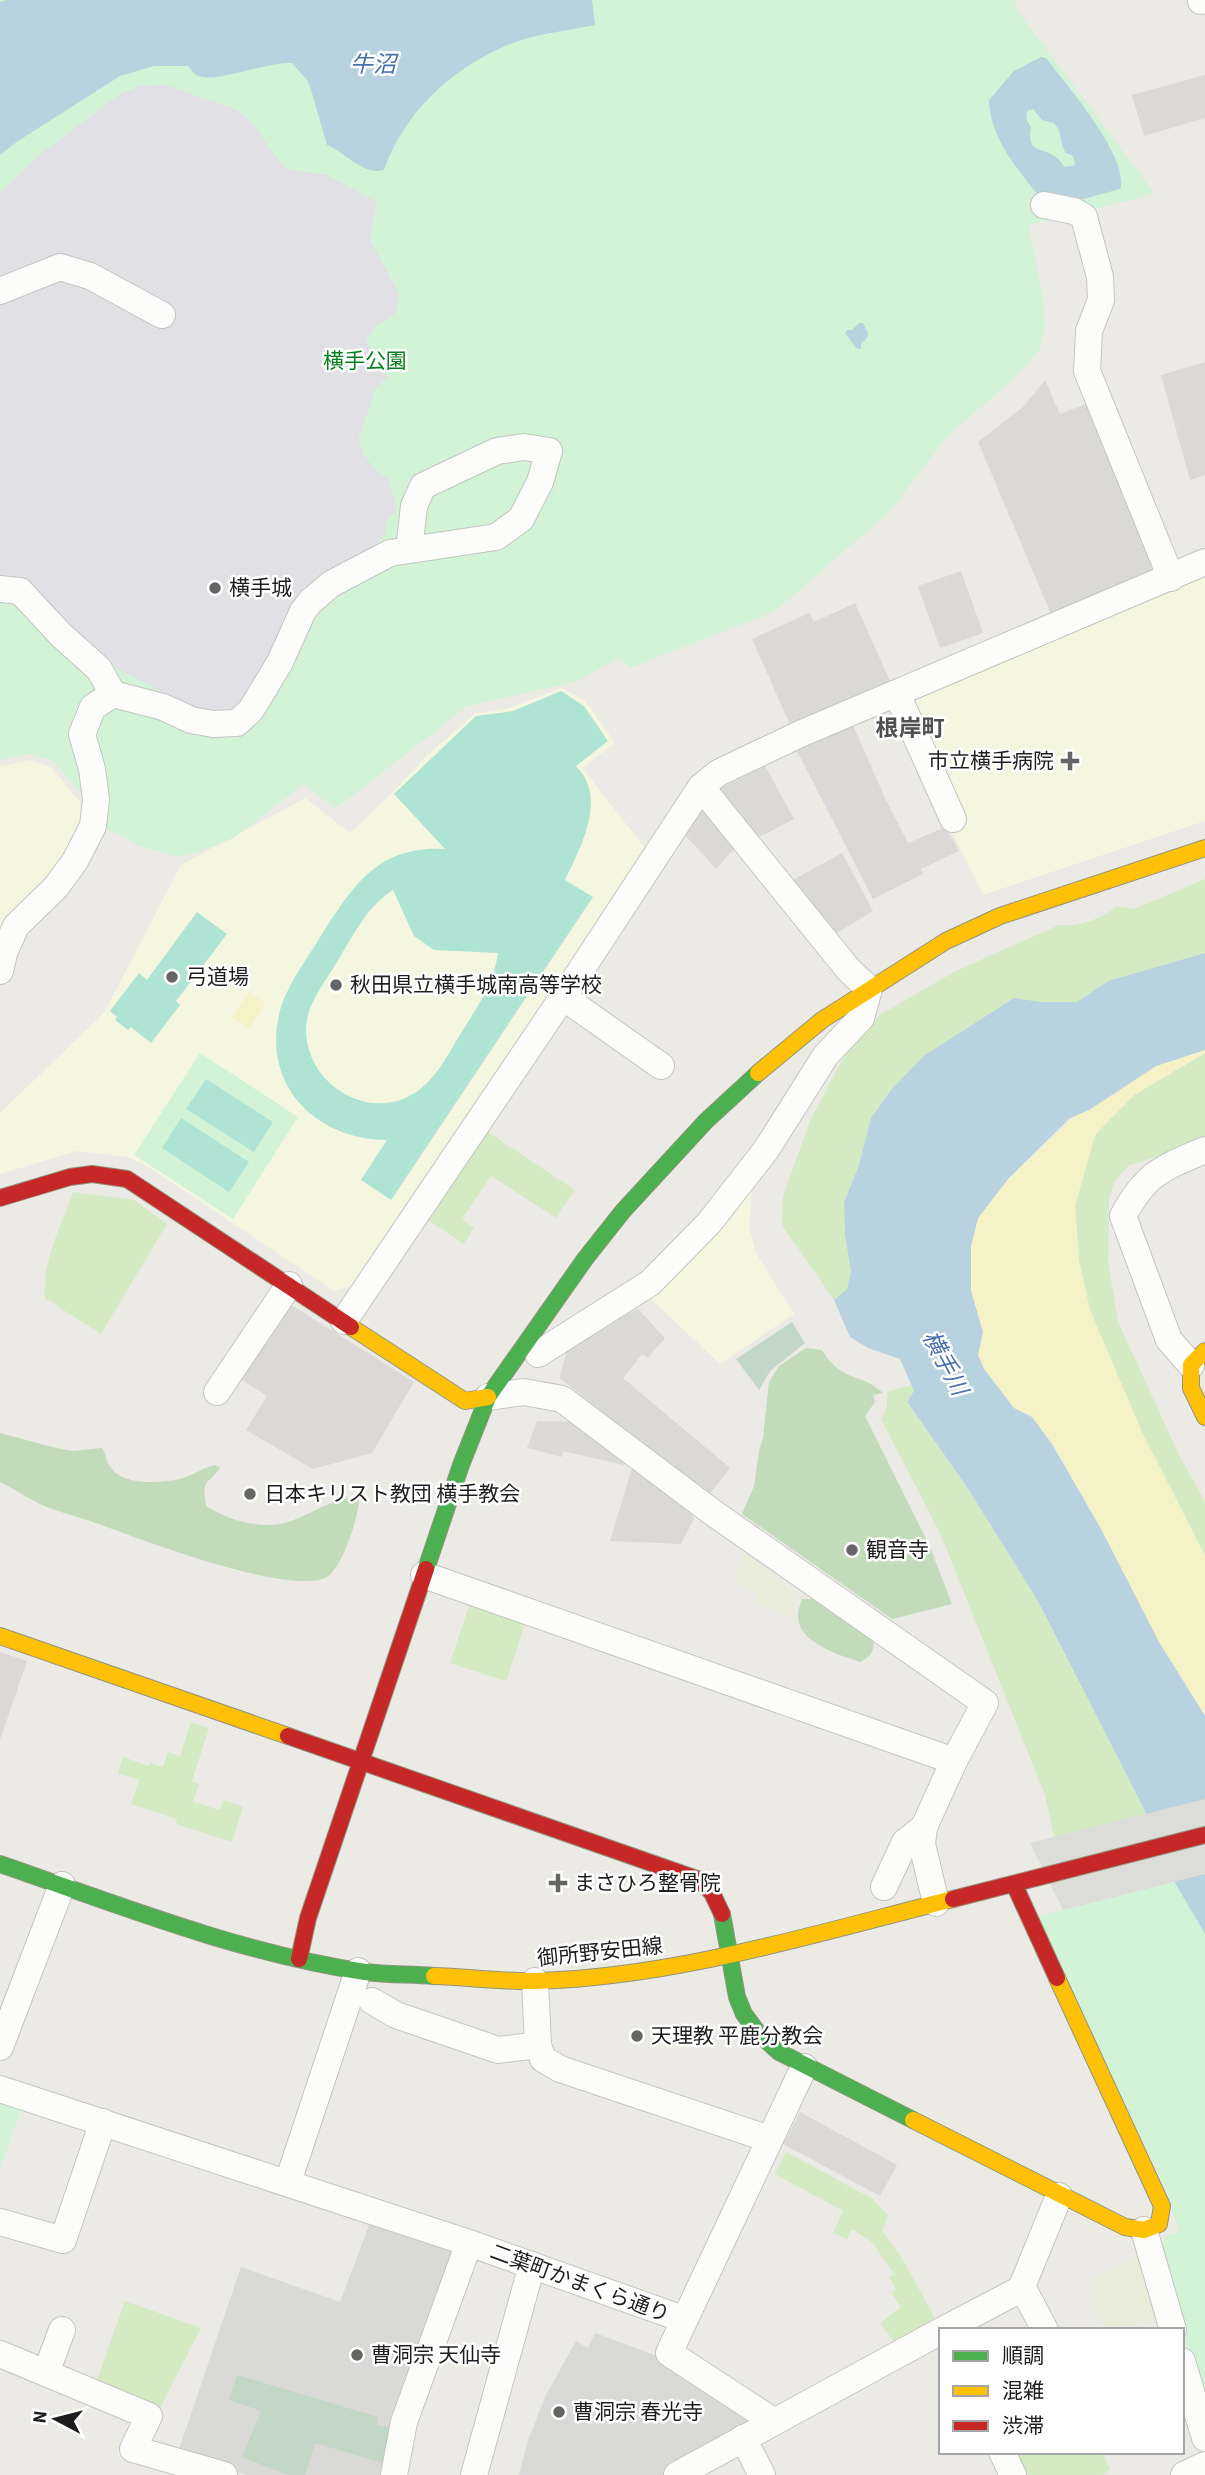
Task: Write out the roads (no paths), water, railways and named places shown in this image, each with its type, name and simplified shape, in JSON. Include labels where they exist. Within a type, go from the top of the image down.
[{"type":"street","points":[[1044,205],[1074,211],[1084,217],[1100,277],[1101,300],[1089,331],[1087,371],[1171,578]]},
{"type":"street","points":[[0,292],[60,267],[90,276],[162,315]]},
{"type":"street","points":[[0,589],[20,591],[61,635],[99,669],[113,694],[163,707],[191,720],[213,724],[237,723],[251,710],[280,662],[303,611],[311,601],[331,584],[390,553],[496,537],[522,519],[540,482],[549,451],[524,447],[497,451],[424,486],[414,506],[409,550]]},
{"type":"street","points":[[344,1321],[701,787],[730,767],[1205,562]]},
{"type":"street","points":[[0,971],[4,953],[16,926],[56,887],[75,862],[93,826],[96,799],[92,769],[82,734],[93,708],[113,694]]},
{"type":"street","points":[[897,694],[953,819]]},
{"type":"street","points":[[701,787],[848,969],[869,989]]},
{"type":"street","points":[[299,1959],[308,1918],[461,1465],[488,1397],[622,1211],[706,1121],[763,1068],[822,1020],[946,941],[1000,916],[1205,848]]},
{"type":"street","points":[[538,1354],[650,1283],[709,1223],[766,1150],[826,1055],[861,1018],[869,989]]},
{"type":"street","points":[[562,998],[662,1066]]},
{"type":"street","points":[[1205,1150],[1157,1171],[1136,1193],[1123,1216],[1169,1340],[1198,1358],[1191,1388],[1205,1417]]},
{"type":"street","points":[[0,1198],[70,1177],[92,1174],[127,1179],[465,1401],[524,1392],[562,1399],[712,1512],[985,1703],[954,1761],[924,1828],[922,1844],[936,1903]]},
{"type":"street","points":[[217,1392],[289,1285]]},
{"type":"street","points":[[424,1575],[954,1761]]},
{"type":"street","points":[[0,1636],[700,1880],[713,1892],[722,1910],[737,1997],[758,2036],[779,2052],[1059,2196],[1125,2227],[1144,2230],[1159,2224],[1162,2206],[1014,1884]]},
{"type":"street","points":[[884,1887],[905,1842],[924,1828]]},
{"type":"street","name":"御所野安田線","points":[[0,1864],[201,1933],[299,1959],[358,1971],[426,1977],[535,1981],[639,1971],[731,1955],[1205,1835]]},
{"type":"street","points":[[0,2047],[62,1885]]},
{"type":"street","points":[[288,2182],[358,1971]]},
{"type":"street","points":[[535,1981],[538,2045],[543,2059],[560,2069],[769,2139]]},
{"type":"street","points":[[372,2001],[396,2015],[498,2050],[538,2045]]},
{"type":"street","name":"二葉町かまくら通り","points":[[0,2089],[288,2182],[683,2319],[804,2067]]},
{"type":"street","points":[[0,2222],[62,2240],[103,2122]]},
{"type":"street","points":[[947,2328],[1021,2290],[1059,2196]]},
{"type":"street","points":[[1144,2230],[1172,2328]]},
{"type":"street","points":[[394,2475],[404,2422],[469,2243]]},
{"type":"street","points":[[474,2475],[532,2266]]},
{"type":"street","points":[[1021,2290],[1026,2294],[1044,2328]]},
{"type":"street","points":[[683,2319],[669,2353],[774,2421]]},
{"type":"street","points":[[46,2373],[62,2330]]},
{"type":"street","points":[[677,2475],[939,2332]]},
{"type":"street","points":[[0,2354],[149,2416],[133,2449],[224,2475]]},
{"type":"street","points":[[1184,2368],[1205,2438]]},
{"type":"street","points":[[743,2438],[762,2475]]},
{"type":"street","points":[[1003,2454],[1013,2475]]},
{"type":"street","points":[[1184,2475],[1205,2465]]},
{"type":"water","name":"牛沼","points":[[592,0],[595,25],[515,42],[466,67],[431,96],[417,112],[393,149],[384,170],[376,171],[361,167],[327,145],[307,80],[292,63],[214,77],[196,75],[188,66],[154,66],[120,76],[0,155],[0,2]]},
{"type":"water","points":[[1041,57],[1046,58],[1106,141],[1116,159],[1121,176],[1120,189],[1076,201],[1040,197],[1006,152],[991,114],[989,100],[1014,71]],"holes":[[[1033,109],[1042,120],[1054,123],[1059,130],[1063,148],[1073,156],[1075,165],[1065,167],[1052,154],[1033,146],[1031,127],[1026,119],[1028,110]]]},
{"type":"water","points":[[863,323],[868,333],[861,349],[856,348],[845,333]]},
{"type":"water","name":"横手川","points":[[1205,953],[1205,1050],[1156,1066],[1089,1110],[1070,1118],[1009,1178],[978,1218],[971,1246],[971,1291],[983,1332],[978,1355],[984,1369],[1014,1408],[1032,1417],[1052,1444],[1101,1529],[1159,1642],[1205,1716],[1205,1934],[1174,1881],[1143,1807],[1038,1601],[967,1487],[907,1402],[914,1391],[900,1359],[868,1348],[850,1337],[834,1300],[847,1289],[851,1271],[845,1235],[844,1202],[859,1165],[871,1118],[891,1090],[925,1055],[1014,998],[1041,1002],[1077,1002],[1108,981]]},
{"type":"place","name":"横手城","points":[[215,588]]},
{"type":"place","name":"市立横手病院","points":[[1070,761]]},
{"type":"place","name":"弓道場","points":[[172,977]]},
{"type":"place","name":"秋田県立横手城南高等学校","points":[[336,985]]},
{"type":"place","name":"日本キリスト教団 横手教会","points":[[250,1494]]},
{"type":"place","name":"観音寺","points":[[852,1550]]},
{"type":"place","name":"まさひろ整骨院","points":[[558,1883]]},
{"type":"place","name":"天理教 平鹿分教会","points":[[637,2036]]},
{"type":"place","name":"曹洞宗 天仙寺","points":[[357,2355]]},
{"type":"place","name":"曹洞宗 春光寺","points":[[559,2412]]},
{"type":"district","name":"根岸町","points":[[910,728]]},
{"type":"park label","name":"横手公園","points":[[365,361]]}]
